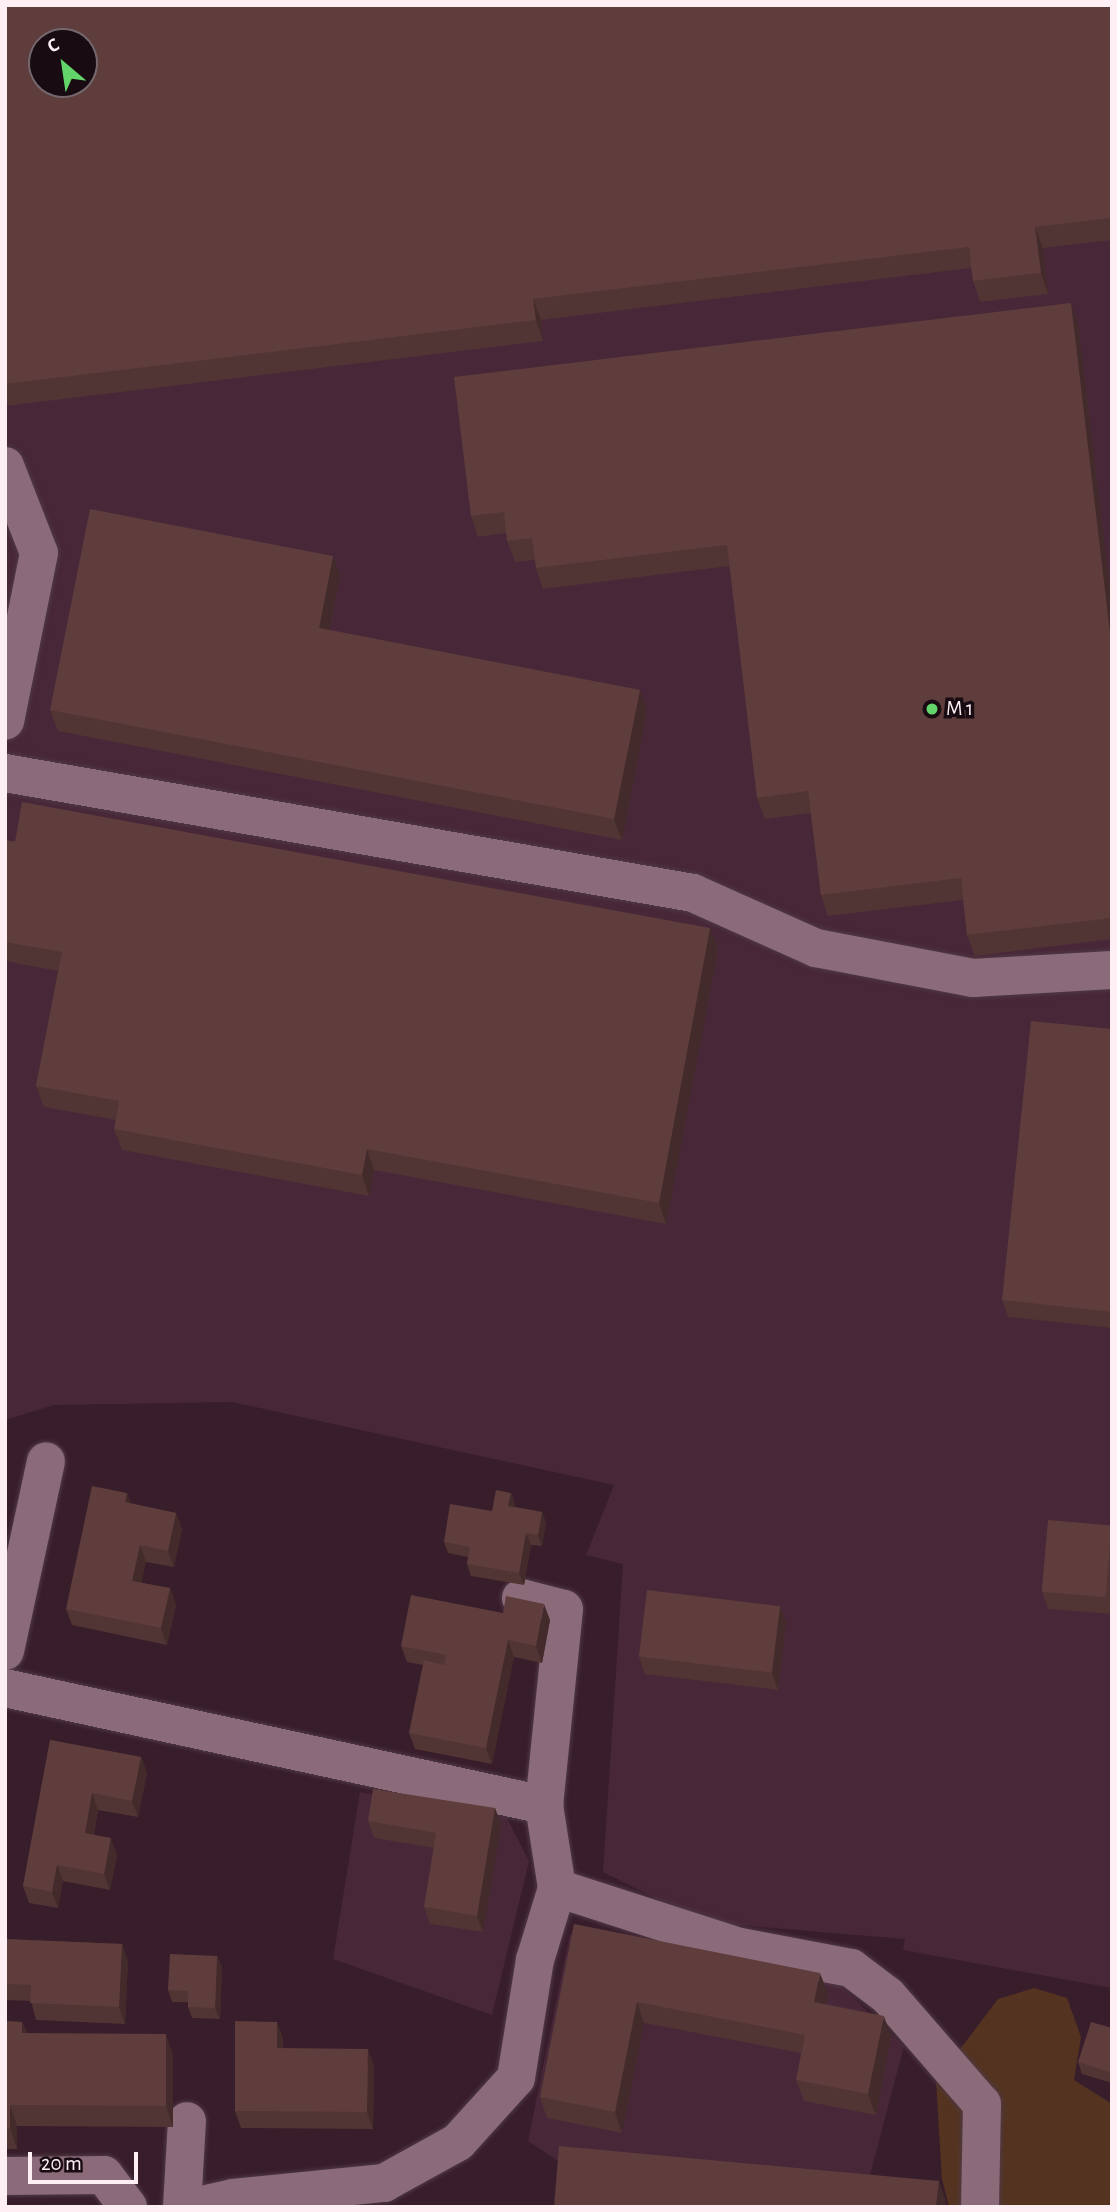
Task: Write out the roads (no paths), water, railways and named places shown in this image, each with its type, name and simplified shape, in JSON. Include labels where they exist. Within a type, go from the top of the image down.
[{"type":"street","points":[[5,466],[39,553],[5,721]]},
{"type":"street","points":[[5,773],[693,893],[816,948],[973,978],[1112,970]]},
{"type":"street","points":[[5,1651],[46,1461]]},
{"type":"street","points":[[193,2207],[233,2198],[384,2183],[458,2142],[516,2078],[535,1960],[557,1888],[544,1805],[564,1609],[521,1598]]},
{"type":"street","points":[[5,1688],[544,1805]]},
{"type":"street","points":[[557,1888],[740,1948],[851,1968],[878,1989],[982,2104],[980,2207]]},
{"type":"street","points":[[182,2207],[187,2121]]},
{"type":"street","points":[[5,2176],[104,2175],[128,2207]]},
{"type":"place","name":"M 1","points":[[932,709]]}]
